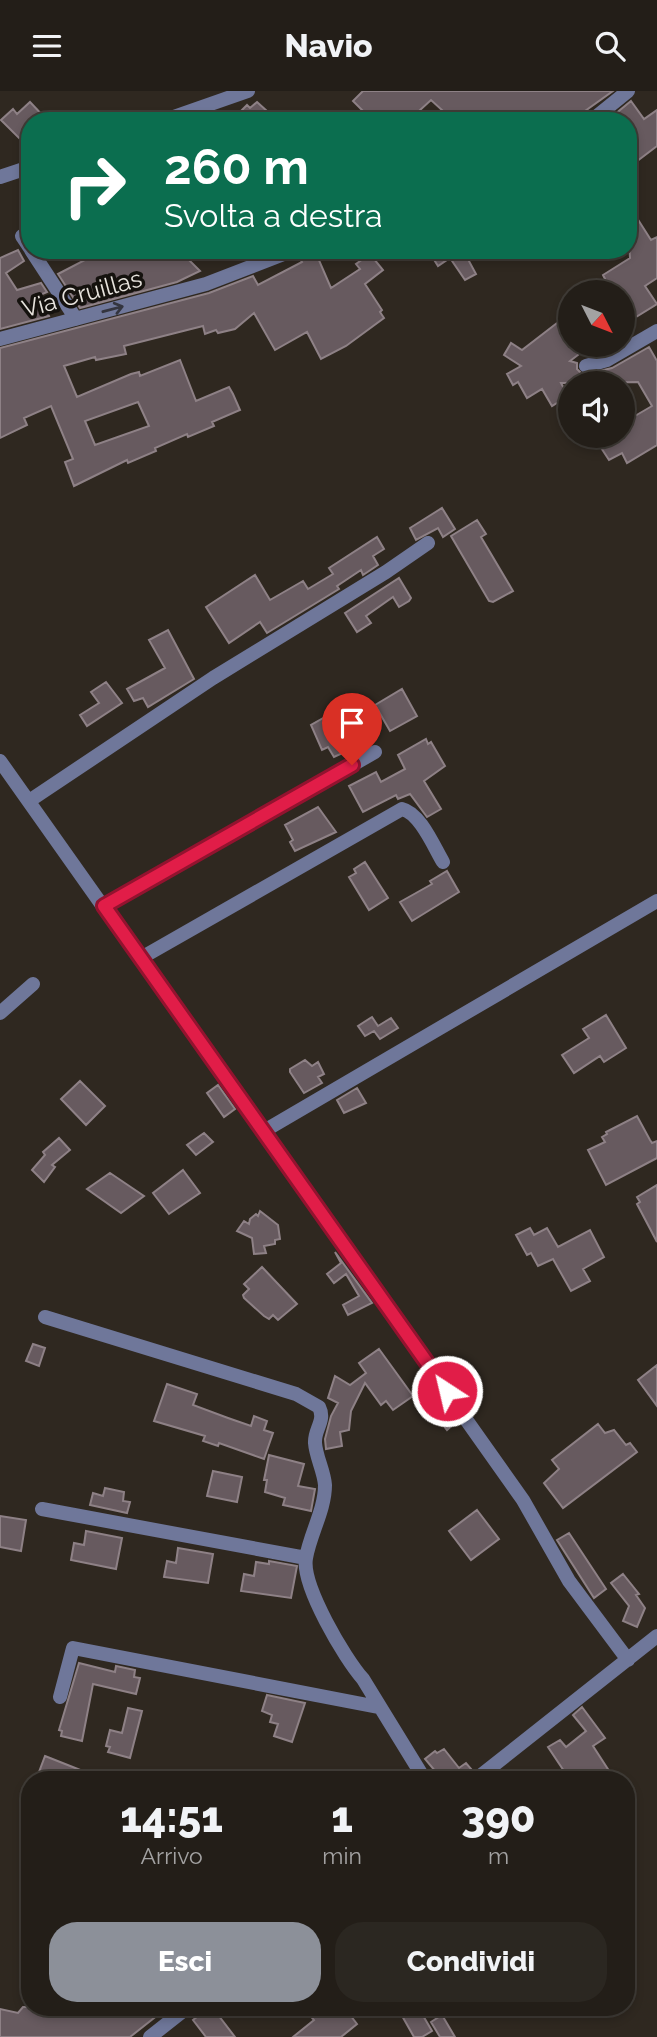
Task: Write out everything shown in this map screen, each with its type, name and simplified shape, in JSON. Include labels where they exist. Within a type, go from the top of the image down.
[{"type":"street","points":[[188,112],[248,91]]},
{"type":"street","points":[[602,112],[628,91]]},
{"type":"street","points":[[0,177],[21,170]]},
{"type":"street","points":[[37,259],[76,319]]},
{"type":"street","name":"Via Cruillas","points":[[0,339],[206,284],[271,259]]},
{"type":"street","points":[[586,366],[607,360],[657,331]]},
{"type":"street","points":[[29,801],[213,678],[428,543]]},
{"type":"street","points":[[104,906],[375,752]]},
{"type":"street","points":[[0,761],[523,1500],[569,1581],[628,1660]]},
{"type":"street","points":[[141,958],[402,809],[408,810],[416,820],[443,862]]},
{"type":"street","points":[[264,1131],[657,901]]},
{"type":"street","points":[[0,1013],[33,984]]},
{"type":"street","points":[[45,1317],[296,1394],[319,1407],[322,1421],[315,1435],[315,1445],[325,1486],[306,1558],[307,1573],[318,1606],[351,1667],[363,1679],[419,1771]]},
{"type":"street","points":[[42,1509],[306,1558]]},
{"type":"street","points":[[486,1771],[657,1636]]},
{"type":"street","points":[[60,1697],[73,1648],[378,1707]]},
{"type":"street","points":[[150,2037],[177,2016]]},
{"type":"building","points":[[363,91],[613,91],[584,112],[444,112],[431,100],[418,112],[364,112],[353,101]]},
{"type":"building","points":[[631,101],[644,119],[657,110],[657,146],[637,161],[637,112],[618,112]]},
{"type":"building","points":[[30,102],[39,112],[21,112],[21,140],[1,120],[13,109],[17,114]]},
{"type":"building","points":[[257,102],[268,112],[240,112],[247,105],[250,108]]},
{"type":"building","points":[[637,218],[651,240],[657,237],[657,278],[645,286],[657,304],[635,318],[635,280],[605,279],[603,275],[628,259],[637,259]]},
{"type":"building","points":[[18,250],[24,261],[6,273],[17,290],[41,283],[47,292],[40,295],[49,316],[0,329],[0,258]]},
{"type":"building","points":[[87,259],[188,259],[200,271],[177,282],[80,308],[58,274]]},
{"type":"building","points":[[300,259],[318,259],[331,288],[360,269],[356,264],[363,259],[374,259],[383,270],[365,284],[382,310],[380,312],[384,318],[346,346],[321,359],[307,332],[275,350],[254,313],[235,329],[218,333],[216,330],[205,334],[203,326],[124,346],[126,354],[96,360],[95,357],[64,366],[77,397],[131,374],[139,372],[140,376],[180,360],[196,401],[229,387],[240,410],[212,422],[214,426],[188,437],[187,434],[155,448],[156,451],[128,463],[127,460],[74,486],[65,462],[73,459],[51,406],[24,418],[27,425],[0,438],[0,348],[209,293],[253,276],[258,285],[302,262]],"holes":[[[138,402],[149,426],[95,445],[85,421]]]},
{"type":"building","points":[[434,259],[448,259],[438,266]]},
{"type":"building","points":[[451,259],[468,259],[476,274],[465,280]]},
{"type":"building","points":[[558,322],[558,357],[575,357],[570,361],[577,363],[579,371],[558,371],[558,402],[552,406],[542,389],[527,398],[518,382],[513,385],[507,374],[521,366],[504,355],[511,343],[522,350]]},
{"type":"building","points":[[649,347],[657,361],[657,445],[627,463],[622,453],[609,460],[601,448],[635,448],[635,416],[652,406],[638,382],[635,382],[635,371],[600,371],[635,357]]},
{"type":"building","points":[[442,508],[455,529],[443,537],[438,528],[416,540],[410,528]]},
{"type":"building","points":[[477,520],[486,534],[481,537],[513,591],[493,602],[489,601],[451,536]]},
{"type":"building","points":[[377,537],[384,549],[373,556],[378,565],[363,575],[361,570],[337,586],[339,589],[267,633],[260,622],[229,643],[206,607],[255,575],[270,600],[303,581],[308,589],[333,574],[329,568]]},
{"type":"building","points":[[399,578],[411,598],[409,601],[399,607],[393,597],[366,616],[371,623],[357,632],[345,613]]},
{"type":"building","points":[[168,630],[194,679],[148,707],[143,698],[134,701],[127,689],[165,668],[149,640]]},
{"type":"building","points":[[106,682],[122,703],[87,726],[80,715],[99,703],[91,692]]},
{"type":"building","points":[[402,689],[417,716],[390,731],[375,705]]},
{"type":"building","points":[[341,708],[351,725],[347,727],[356,747],[334,757],[328,747],[322,750],[311,725]]},
{"type":"building","points":[[426,739],[428,744],[431,742],[445,766],[424,781],[441,809],[427,817],[410,794],[398,799],[396,795],[363,812],[349,786],[376,772],[381,782],[405,769],[398,755]]},
{"type":"building","points":[[318,807],[336,832],[295,851],[285,825]]},
{"type":"building","points":[[365,862],[388,898],[369,910],[349,877],[356,873],[354,869]]},
{"type":"building","points":[[447,871],[459,892],[412,921],[400,902],[432,884],[430,881]]},
{"type":"building","points":[[606,1015],[626,1048],[604,1062],[600,1056],[574,1073],[562,1055],[589,1038],[583,1029]]},
{"type":"building","points":[[372,1017],[378,1026],[391,1018],[398,1028],[380,1039],[374,1031],[365,1036],[358,1026]]},
{"type":"building","points":[[305,1060],[312,1066],[318,1062],[324,1074],[318,1077],[322,1083],[304,1093],[290,1069]]},
{"type":"building","points":[[80,1081],[105,1106],[86,1125],[61,1099]]},
{"type":"building","points":[[218,1085],[235,1109],[224,1117],[207,1093]]},
{"type":"building","points":[[357,1088],[366,1103],[344,1113],[337,1100]]},
{"type":"building","points":[[637,1116],[652,1143],[657,1141],[657,1158],[606,1185],[588,1150],[605,1142],[602,1137],[606,1132]]},
{"type":"building","points":[[204,1133],[213,1142],[196,1155],[187,1145]]},
{"type":"building","points":[[59,1138],[70,1150],[52,1165],[55,1167],[44,1182],[32,1170],[45,1155],[43,1152]]},
{"type":"building","points":[[183,1170],[200,1193],[169,1214],[153,1193]]},
{"type":"building","points":[[110,1173],[144,1196],[121,1213],[87,1189]]},
{"type":"building","points":[[657,1185],[657,1242],[637,1204],[640,1202],[637,1197]]},
{"type":"building","points":[[260,1211],[278,1225],[280,1239],[275,1240],[275,1244],[264,1246],[266,1253],[254,1254],[252,1238],[237,1231],[244,1221],[249,1224],[250,1219],[256,1214],[258,1216]]},
{"type":"building","points":[[530,1228],[534,1235],[547,1228],[558,1247],[590,1230],[604,1257],[583,1269],[590,1281],[571,1291],[553,1259],[538,1266],[531,1253],[527,1255],[516,1235]]},
{"type":"building","points":[[335,1252],[372,1303],[348,1315],[343,1305],[359,1296],[346,1274],[334,1283],[327,1274],[341,1263]]},
{"type":"building","points":[[262,1267],[297,1304],[278,1320],[273,1315],[269,1319],[264,1316],[243,1295],[249,1289],[244,1284]]},
{"type":"building","points":[[33,1344],[45,1348],[39,1366],[26,1361]]},
{"type":"building","points":[[379,1349],[413,1396],[393,1410],[386,1401],[381,1405],[365,1383],[351,1411],[349,1430],[340,1432],[342,1446],[326,1449],[325,1439],[331,1416],[338,1403],[328,1398],[335,1376],[350,1385],[366,1373],[359,1363]]},
{"type":"building","points":[[657,1365],[657,1406],[638,1380]]},
{"type":"building","points":[[167,1384],[197,1394],[193,1405],[228,1418],[251,1426],[254,1416],[267,1421],[264,1430],[273,1433],[264,1459],[219,1443],[218,1446],[203,1441],[205,1436],[154,1421]]},
{"type":"building","points":[[443,1404],[456,1422],[447,1430],[432,1411]]},
{"type":"building","points":[[598,1424],[605,1433],[614,1430],[626,1445],[630,1443],[637,1452],[563,1508],[544,1483],[559,1469],[552,1460]]},
{"type":"building","points":[[269,1455],[304,1464],[298,1486],[315,1489],[311,1511],[283,1505],[285,1498],[265,1492],[267,1480],[264,1480]]},
{"type":"building","points":[[213,1471],[242,1477],[237,1502],[207,1496]]},
{"type":"building","points":[[105,1488],[124,1492],[123,1501],[130,1502],[127,1513],[90,1505],[93,1493],[103,1496]]},
{"type":"building","points":[[477,1510],[499,1539],[471,1560],[449,1531]]},
{"type":"building","points":[[0,1516],[26,1520],[21,1551],[0,1547]]},
{"type":"building","points":[[86,1531],[122,1538],[116,1569],[71,1560],[74,1543],[84,1545]]},
{"type":"building","points":[[569,1533],[606,1589],[594,1598],[557,1540]]},
{"type":"building","points":[[178,1548],[213,1554],[208,1583],[164,1577],[167,1561],[176,1563]]},
{"type":"building","points":[[269,1561],[297,1566],[291,1598],[241,1591],[244,1574],[254,1576],[256,1562],[269,1564]]},
{"type":"building","points":[[623,1574],[639,1594],[636,1595],[645,1608],[637,1627],[623,1621],[629,1606],[611,1583]]},
{"type":"building","points":[[79,1663],[115,1672],[116,1666],[135,1670],[134,1677],[140,1678],[136,1694],[93,1684],[82,1741],[61,1736],[62,1731],[59,1730]]},
{"type":"building","points":[[267,1695],[305,1703],[292,1742],[274,1736],[278,1724],[270,1722],[272,1715],[262,1711]]},
{"type":"building","points":[[582,1707],[605,1738],[593,1746],[609,1771],[564,1771],[548,1747],[560,1740],[566,1747],[586,1731],[573,1715]]},
{"type":"building","points":[[128,1708],[142,1711],[130,1758],[108,1752],[110,1747],[106,1746],[110,1730],[122,1733]]},
{"type":"building","points":[[444,1749],[459,1768],[466,1763],[472,1770],[435,1771],[425,1759],[435,1751],[437,1753]]},
{"type":"building","points":[[45,1756],[83,1771],[39,1771]]},
{"type":"building","points":[[0,2009],[18,2013],[21,2009],[21,2016],[157,2016],[130,2037],[0,2037]]},
{"type":"building","points":[[198,2016],[219,2016],[235,2037],[206,2037],[193,2020]]},
{"type":"building","points":[[311,2016],[351,2016],[357,2024],[341,2037],[293,2037],[314,2020]]},
{"type":"building","points":[[402,2016],[423,2016],[432,2031],[422,2037],[414,2037]]},
{"type":"building","points":[[443,2016],[455,2037],[440,2037],[431,2022]]},
{"type":"route","points":[[352,765],[104,906],[447,1391]]}]
